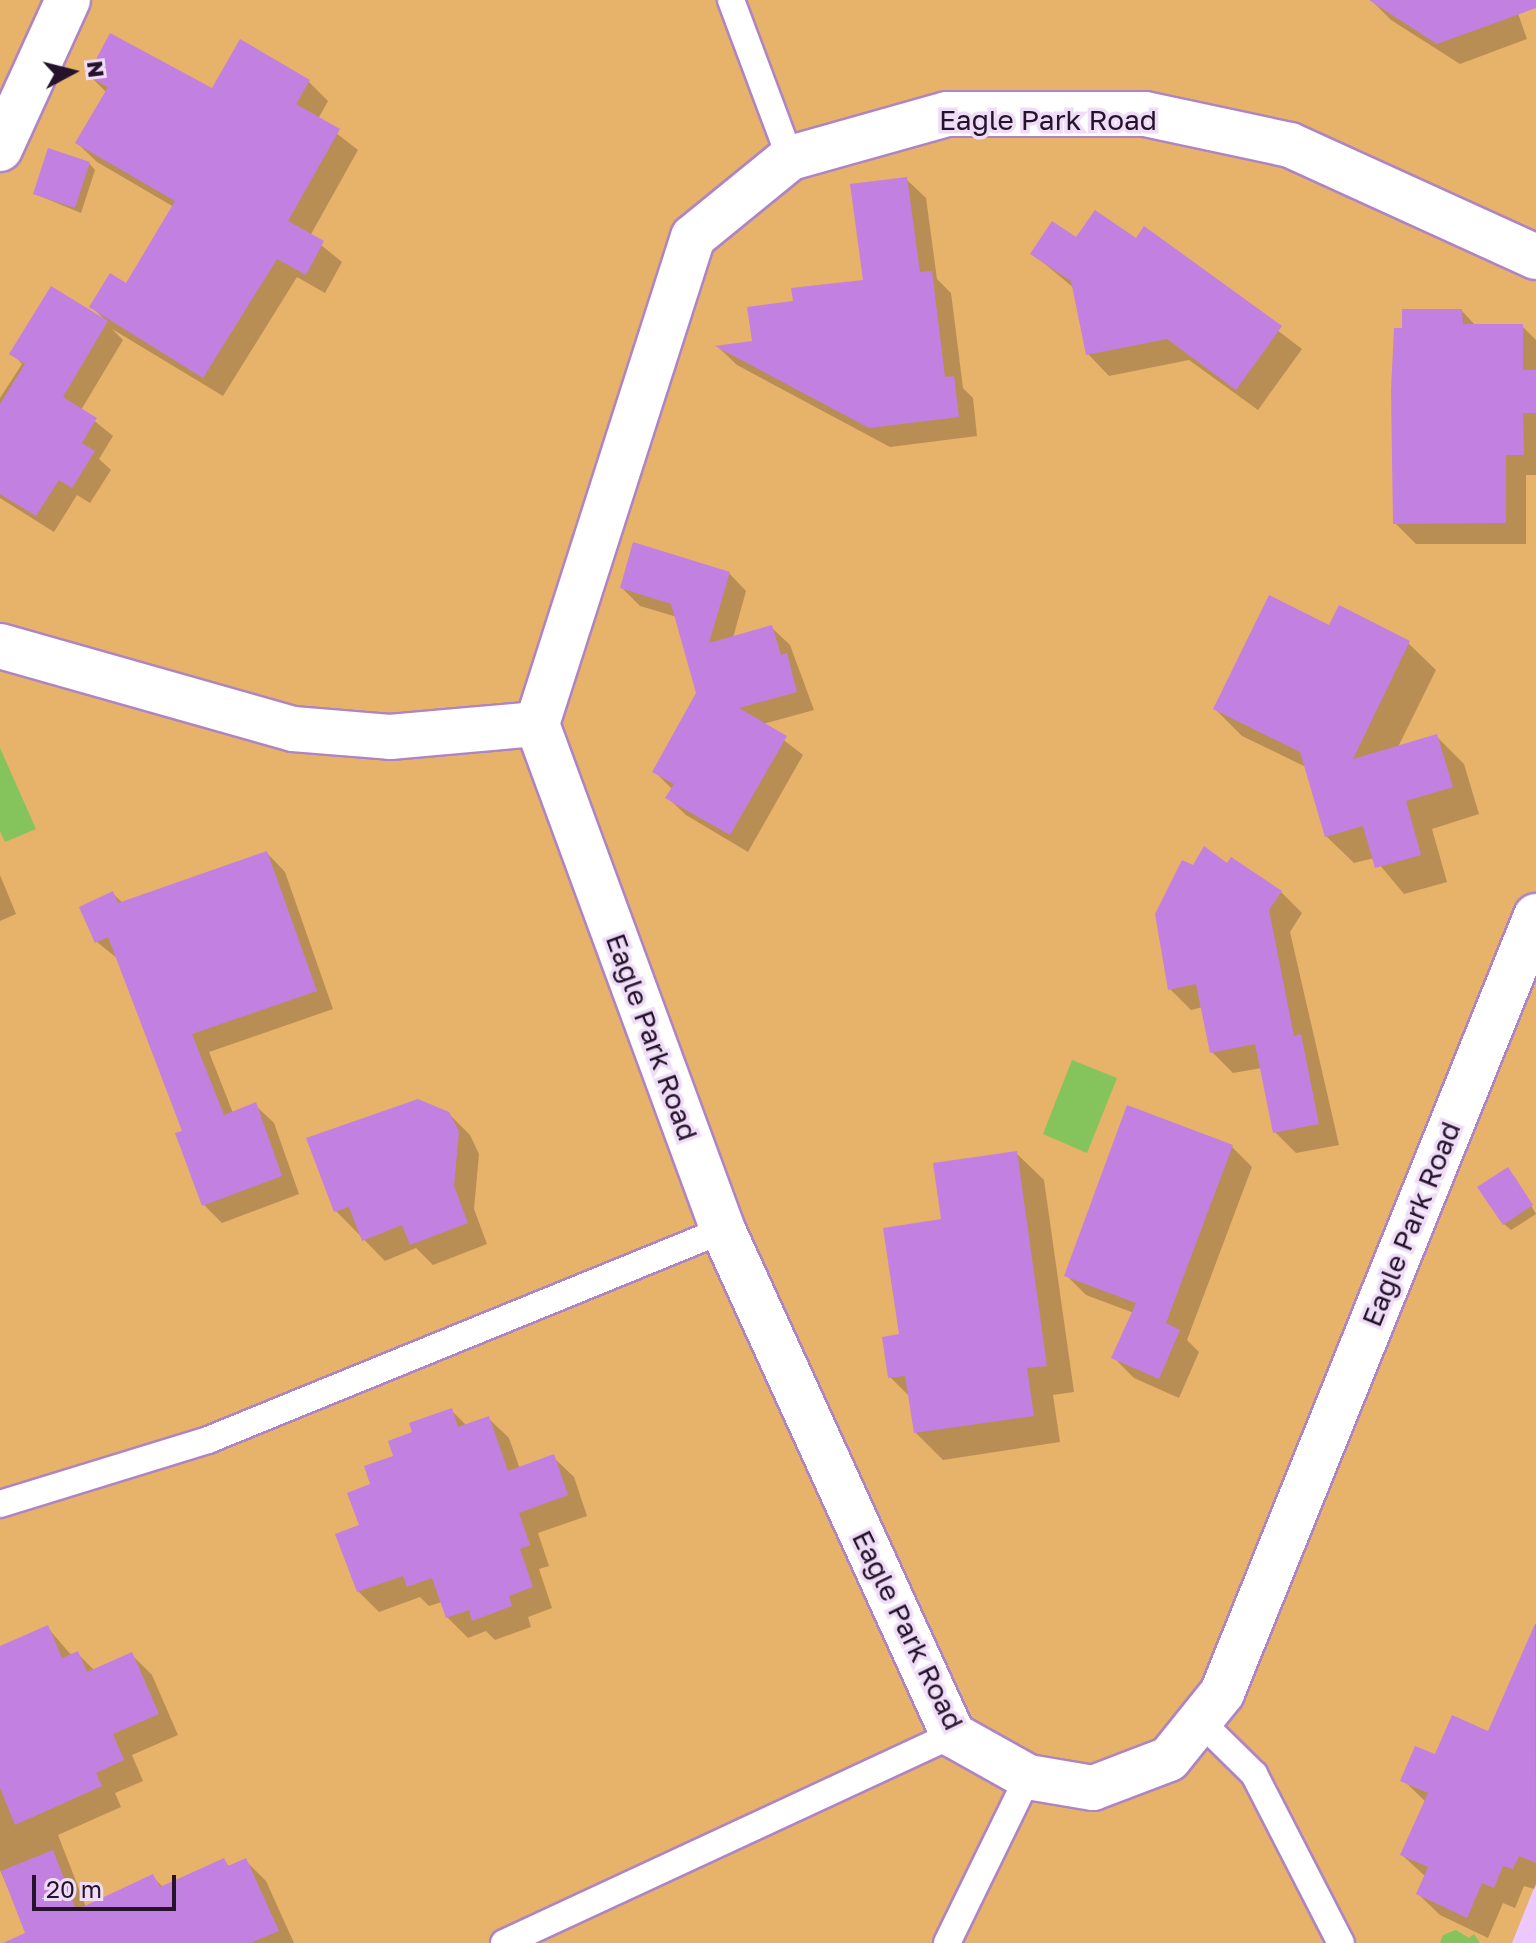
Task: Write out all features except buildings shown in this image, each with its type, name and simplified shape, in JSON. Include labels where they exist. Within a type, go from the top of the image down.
[{"type":"street","points":[[0,149],[68,0]]},
{"type":"street","name":"Eagle Park Road","points":[[1536,257],[1290,145],[1145,114],[947,114],[790,158],[693,237],[537,724],[723,1230],[953,1735],[1028,1777],[1093,1788],[1169,1759],[1222,1693],[1536,916]]},
{"type":"street","points":[[0,646],[293,729],[390,737],[537,724]]},
{"type":"lane","points":[[731,0],[790,158]]},
{"type":"lane","points":[[0,1504],[208,1440],[723,1230]]},
{"type":"lane","points":[[1200,1721],[1254,1774],[1341,1943]]},
{"type":"lane","points":[[504,1943],[953,1735]]},
{"type":"lane","points":[[947,1943],[1028,1777]]},
{"type":"shaded area","points":[[0,0],[1536,0],[1536,1883],[1512,1943],[0,1943]]},
{"type":"shaded area","points":[[0,748],[36,829],[5,842],[0,831]]},
{"type":"shaded area","points":[[1072,1060],[1117,1078],[1087,1153],[1043,1134]]},
{"type":"shaded area","points":[[1456,1930],[1469,1938],[1474,1934],[1480,1943],[1440,1943],[1443,1935]]}]
